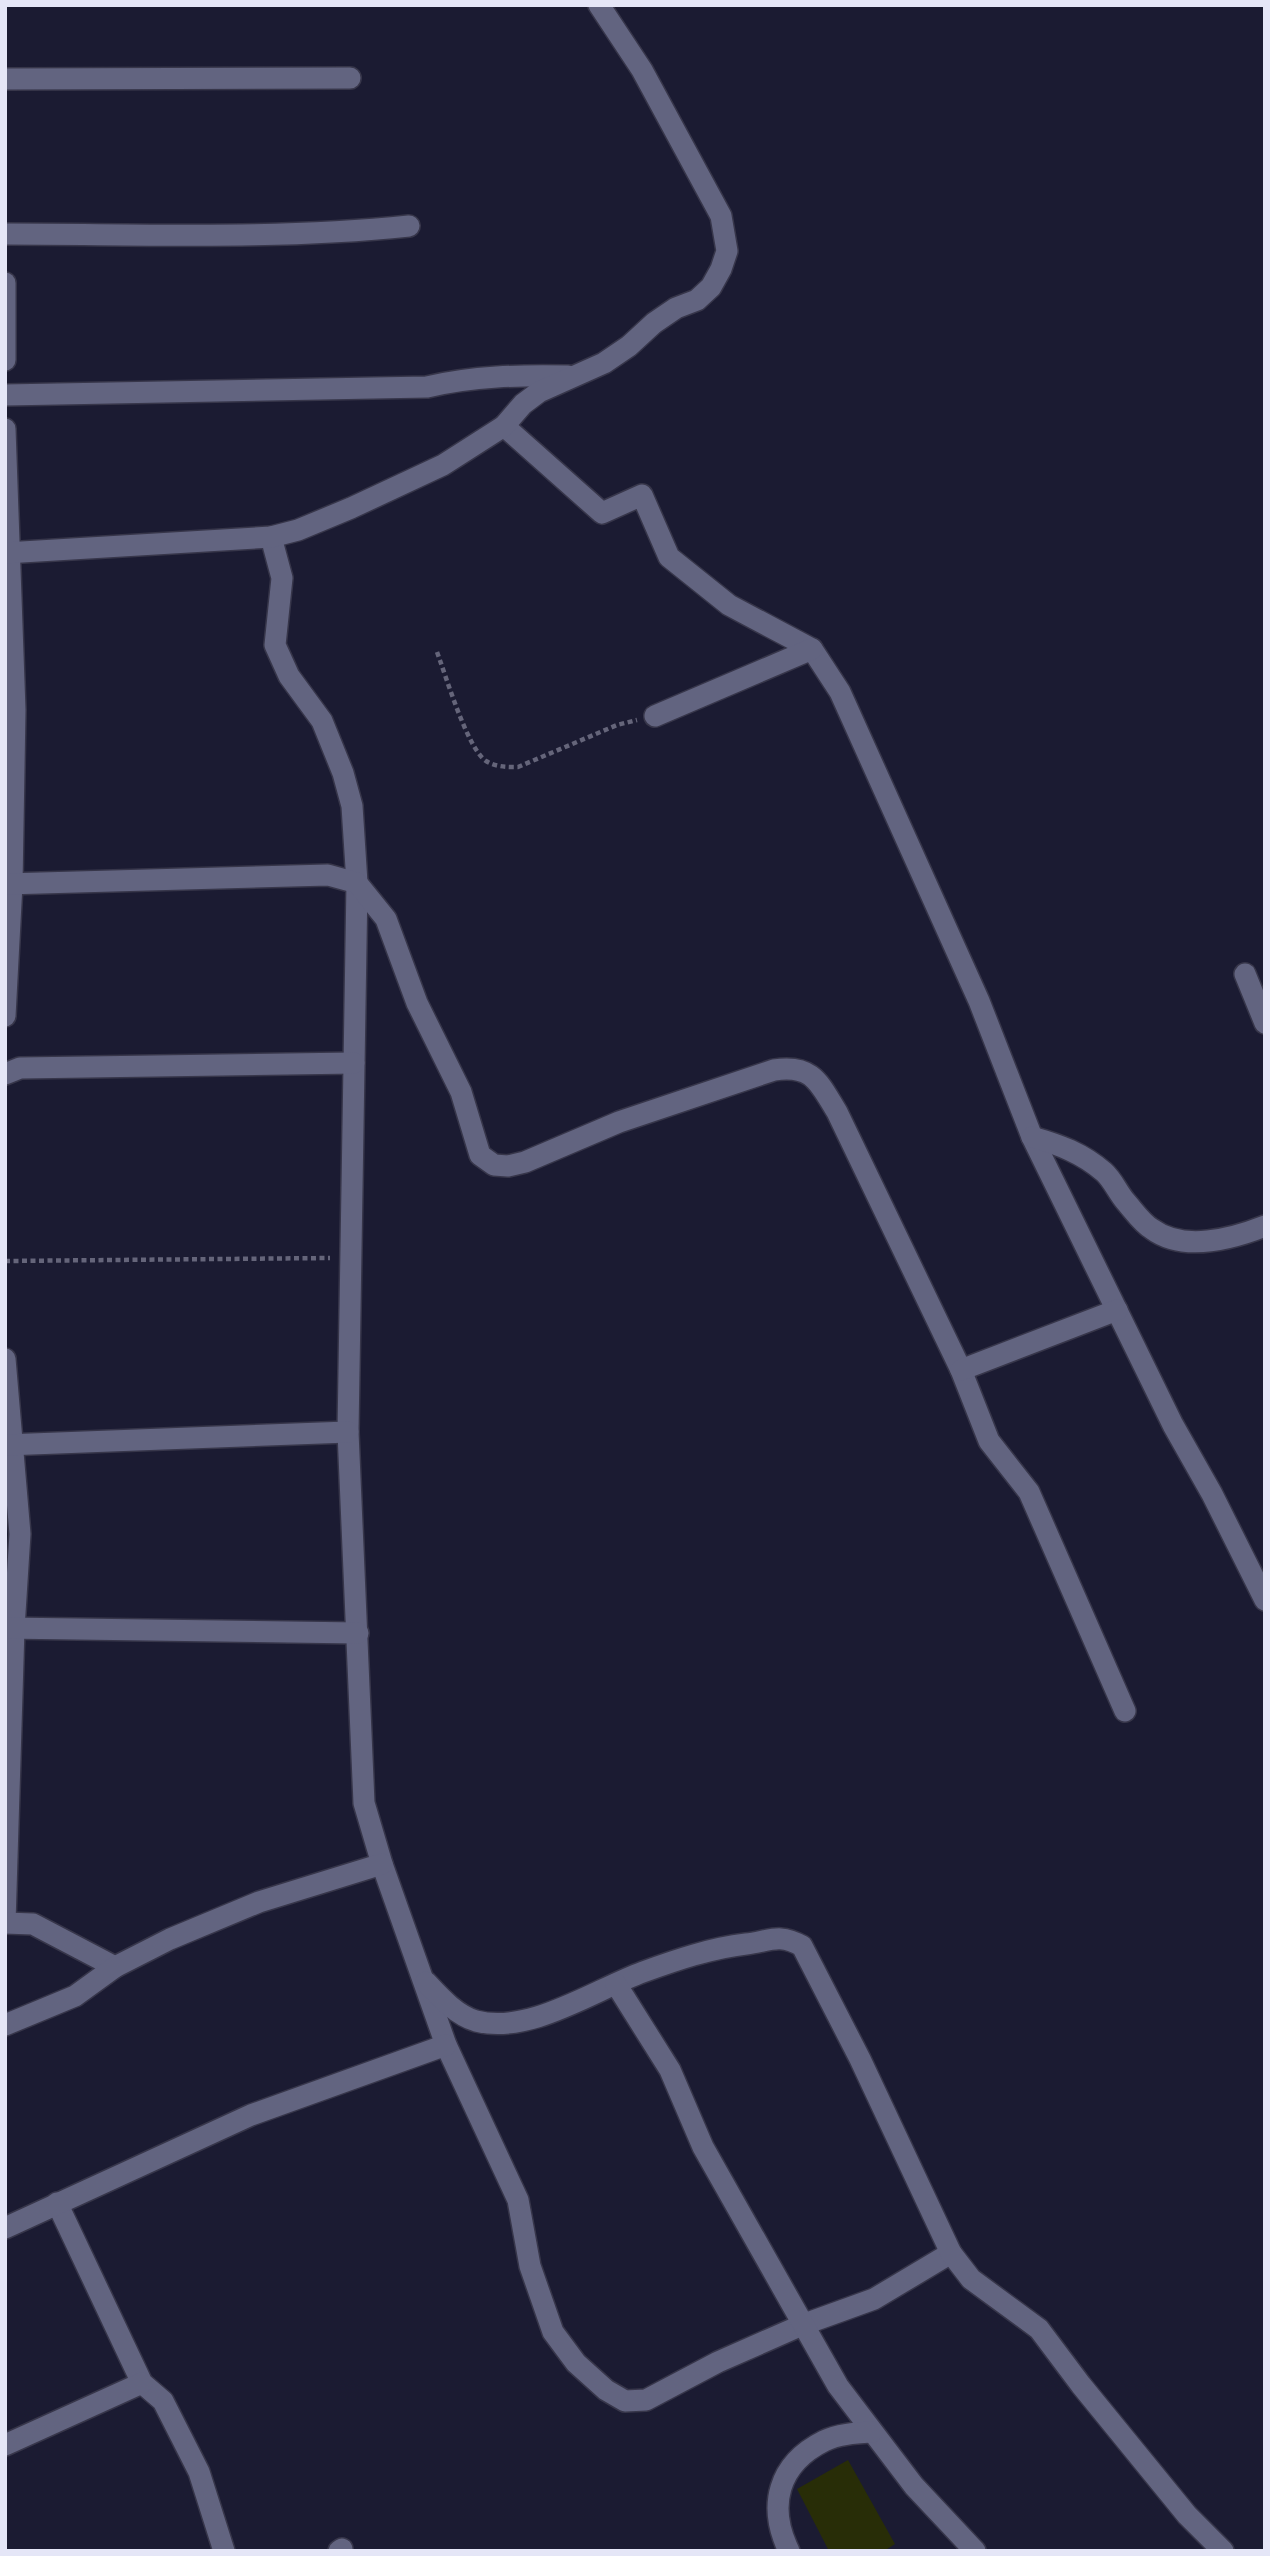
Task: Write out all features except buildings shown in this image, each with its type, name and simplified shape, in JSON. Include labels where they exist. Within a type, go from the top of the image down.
[{"type":"street","points":[[7,553],[271,537],[298,530],[443,465],[504,426],[523,404],[539,392],[604,363],[676,308],[697,300],[711,287],[727,251],[721,216],[642,70],[599,5]]},
{"type":"street","points":[[5,79],[350,78]]},
{"type":"street","points":[[5,234],[280,235],[409,226]]},
{"type":"street","points":[[5,283],[5,360]]},
{"type":"street","points":[[5,395],[427,387],[452,381],[529,375],[570,376]]},
{"type":"street","points":[[504,426],[602,513],[642,495],[668,557],[729,605],[812,649],[840,692],[979,1001],[1032,1138],[1172,1425],[1212,1494],[1265,1600]]},
{"type":"street","points":[[5,429],[10,710],[5,1016]]},
{"type":"street","points":[[271,537],[282,578],[275,645],[289,676],[322,720],[343,773],[352,806],[357,883],[348,1432],[364,1803],[382,1864],[446,2045],[518,2200],[530,2266],[553,2332],[576,2362],[606,2390],[625,2401],[646,2400],[718,2362],[802,2325],[874,2299],[951,2253]]},
{"type":"street","points":[[655,716],[812,649]]},
{"type":"street","points":[[9,884],[328,875],[357,883],[386,919],[417,1003],[461,1092],[480,1155],[494,1165],[508,1166],[525,1162],[619,1122],[774,1070],[790,1067],[816,1077],[837,1112],[961,1370],[989,1441],[1029,1492],[1125,1711]]},
{"type":"street","points":[[1245,974],[1265,1023]]},
{"type":"street","points":[[5,1074],[20,1068],[354,1063]]},
{"type":"street","points":[[1032,1138],[1064,1146],[1084,1157],[1106,1174],[1124,1200],[1151,1229],[1178,1242],[1208,1240],[1265,1226]]},
{"type":"street","points":[[961,1370],[1117,1310]]},
{"type":"street","points":[[5,1359],[8,1445],[20,1534],[9,1628],[5,1923],[33,1924],[115,1967]]},
{"type":"street","points":[[8,1445],[348,1432]]},
{"type":"street","points":[[9,1628],[358,1633]]},
{"type":"street","points":[[5,2025],[75,1996],[115,1967],[170,1939],[259,1902],[382,1864]]},
{"type":"street","points":[[420,1975],[457,2012],[475,2021],[498,2024],[523,2021],[554,2011],[642,1972],[725,1946],[754,1943],[769,1938],[788,1938],[802,1945],[860,2059],[951,2253],[971,2279],[1039,2329],[1187,2515],[1223,2551]]},
{"type":"street","points":[[616,1984],[670,2070],[703,2147],[838,2386],[914,2486],[975,2551]]},
{"type":"street","points":[[5,2228],[251,2115],[446,2045]]},
{"type":"street","points":[[57,2203],[142,2383],[163,2401],[199,2472],[224,2551]]},
{"type":"street","points":[[5,2445],[142,2383]]},
{"type":"street","points":[[789,2551],[781,2535],[777,2495],[794,2465],[802,2456],[825,2441],[872,2431]]},
{"type":"path","points":[[437,652],[470,739],[484,760],[501,767],[518,767],[617,725],[655,716]]},
{"type":"path","points":[[5,1261],[350,1258]]},
{"type":"green space","points":[[848,2460],[895,2544],[884,2551],[829,2551],[797,2489]]}]
